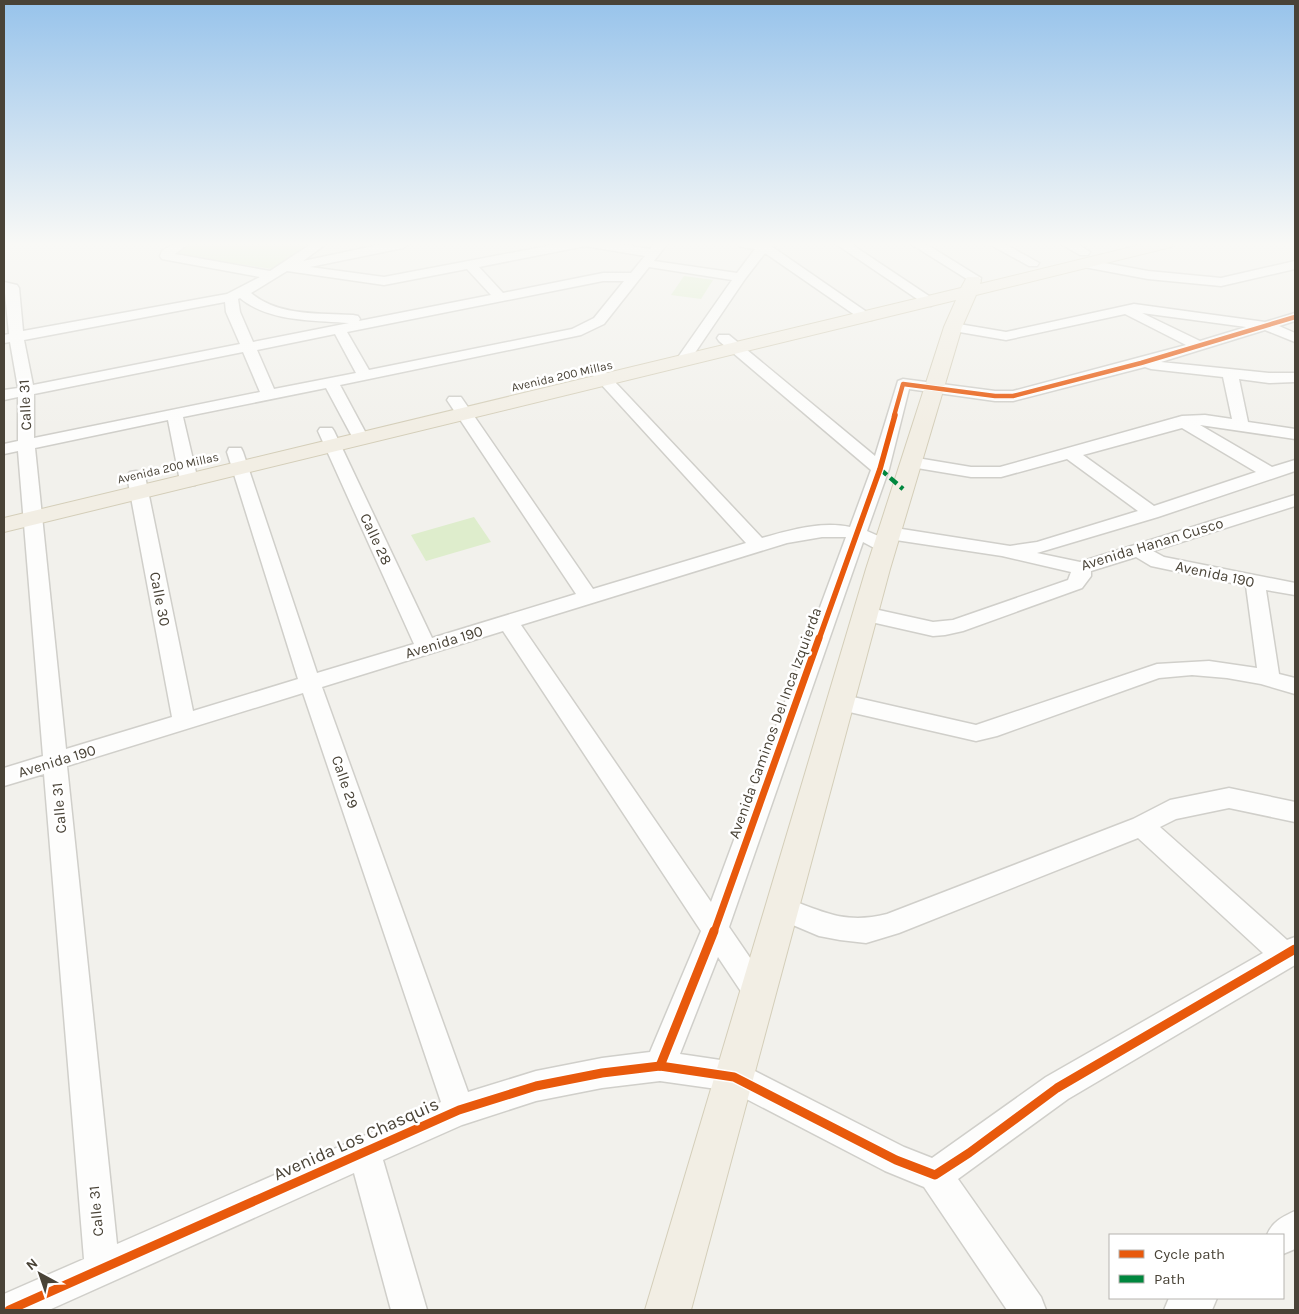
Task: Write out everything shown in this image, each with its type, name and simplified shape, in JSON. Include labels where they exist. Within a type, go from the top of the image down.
[{"type":"main road","name":"Avenida 200 Millas","points":[[4,525],[33,510],[888,305]]},
{"type":"main road","points":[[668,1310],[865,614],[953,327],[962,305]]},
{"type":"main road","name":"Avenida 200 Millas","points":[[4,508],[33,510]]},
{"type":"street","name":"Calle 31","points":[[9,305],[15,392],[15,447],[33,510],[102,1269]]},
{"type":"street","points":[[11,343],[202,312],[219,305]]},
{"type":"street","points":[[235,305],[233,312],[269,394]]},
{"type":"street","points":[[259,305],[284,313],[377,322]]},
{"type":"street","points":[[15,392],[459,305]]},
{"type":"street","points":[[15,447],[582,330],[599,321],[611,305]]},
{"type":"street","points":[[688,353],[721,305]]},
{"type":"street","points":[[849,305],[859,312]]},
{"type":"street","points":[[953,327],[1006,336],[1124,309],[1178,305]]},
{"type":"street","points":[[1182,305],[1267,326],[1295,338]]},
{"type":"street","points":[[1124,309],[1200,346]]},
{"type":"street","points":[[934,388],[995,396],[1013,396],[1141,364],[1295,317]]},
{"type":"street","points":[[339,329],[364,374]]},
{"type":"street","points":[[729,343],[880,469]]},
{"type":"street","points":[[1141,364],[1282,379],[1295,378]]},
{"type":"street","points":[[599,374],[758,545]]},
{"type":"street","points":[[1230,374],[1240,426]]},
{"type":"street","points":[[330,381],[357,432]]},
{"type":"street","name":"Avenida Caminos Del Inca Izquierda","points":[[660,1066],[715,929],[880,469],[903,384],[934,388]]},
{"type":"street","points":[[460,407],[588,597]]},
{"type":"street","points":[[174,414],[188,472]]},
{"type":"street","points":[[911,462],[987,473],[1001,472],[1071,454],[1182,421],[1204,420],[1295,434]]},
{"type":"street","points":[[1182,421],[1270,473]]},
{"type":"street","name":"Calle 28","points":[[330,438],[426,647]]},
{"type":"street","points":[[1071,454],[1152,513]]},
{"type":"street","name":"Calle 29","points":[[237,461],[310,683],[459,1110]]},
{"type":"street","points":[[1002,550],[1023,550],[1039,547],[1152,513],[1295,464]]},
{"type":"street","name":"Calle 30","points":[[137,485],[184,722]]},
{"type":"street","name":"Avenida Hanan Cusco","points":[[887,539],[1002,550],[1062,566],[1081,568],[1295,500]]},
{"type":"street","name":"Avenida 190","points":[[4,777],[758,545],[819,530],[856,532],[871,538],[887,539]]},
{"type":"street","name":"Avenida 190","points":[[1138,550],[1158,562],[1295,589]]},
{"type":"street","points":[[865,614],[933,629],[956,626],[1075,584],[1081,576],[1081,568]]},
{"type":"street","points":[[1256,582],[1269,678]]},
{"type":"street","points":[[508,622],[758,993]]},
{"type":"street","points":[[840,702],[976,733],[1157,671],[1179,667],[1209,668],[1269,678],[1295,686]]},
{"type":"street","points":[[783,909],[819,924],[866,931],[889,924],[1142,826],[1170,810],[1229,798],[1295,812]]},
{"type":"street","points":[[1028,1310],[935,1175],[969,1153],[1057,1088],[1290,952],[1142,826]]},
{"type":"street","name":"Avenida Los Chasquis","points":[[19,1308],[364,1151],[459,1110],[536,1086],[602,1073],[660,1066],[734,1077],[896,1160],[935,1175]]},
{"type":"street","points":[[364,1151],[409,1310]]},
{"type":"street","points":[[1284,1236],[1295,1228]]},
{"type":"street","points":[[1182,1310],[1198,1299]]},
{"type":"green space","points":[[474,517],[491,542],[426,561],[411,535]]},
{"type":"marked path","points":[[880,469],[903,489]]},
{"type":"cycle path","points":[[660,1066],[715,929],[880,469],[903,384],[995,396],[1013,396],[1141,363],[1295,317]]},
{"type":"cycle path","points":[[9,1310],[459,1110],[536,1086],[602,1073],[660,1066],[734,1077],[896,1160],[935,1175],[969,1153],[1057,1088],[1295,949]]}]
